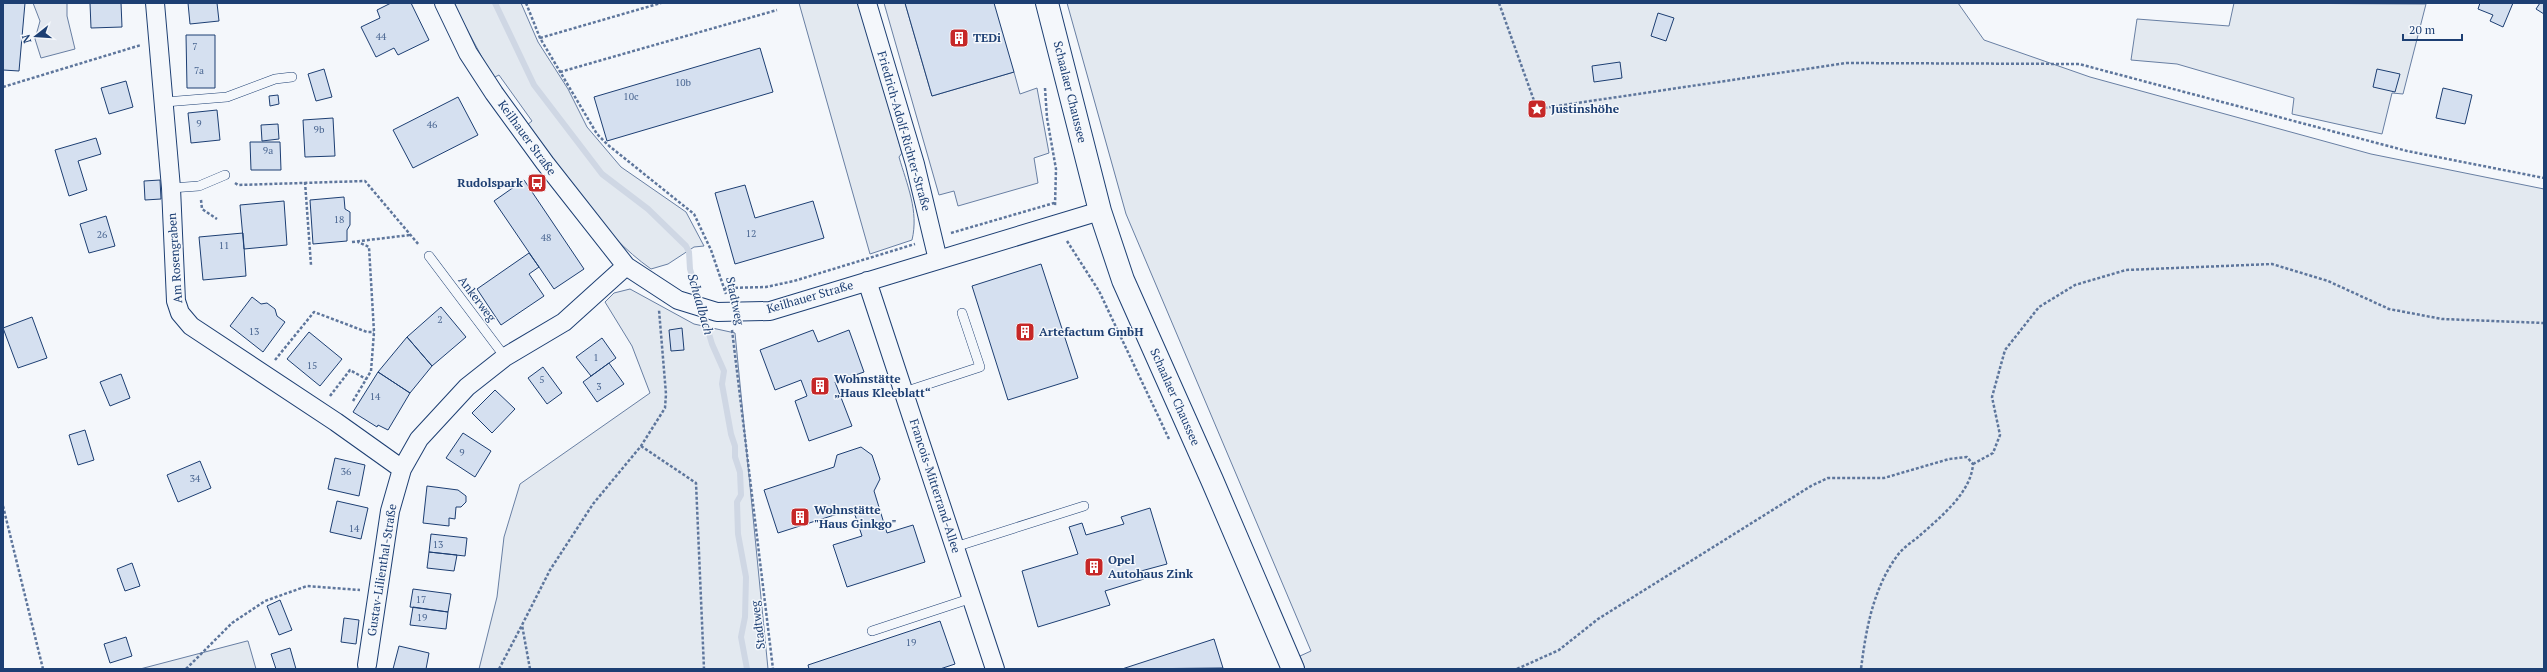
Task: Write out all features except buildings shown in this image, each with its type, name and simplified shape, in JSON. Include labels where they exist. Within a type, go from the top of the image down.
[{"type":"main road","name":"Schaalaer Chaussee","points":[[1047,3],[1100,211],[1123,280],[1219,494],[1293,669]]},
{"type":"street","name":"Am Rosengraben","points":[[155,3],[165,102],[171,188],[176,301],[180,313],[192,326],[263,375],[318,410],[402,469]]},
{"type":"street","name":"Keilhauer Straße","points":[[444,3],[468,53],[494,93],[544,163],[626,266],[657,288],[678,300],[723,313],[770,311],[1100,211]]},
{"type":"street","name":"Friedrich-Adolf-Richter-Straße","points":[[867,3],[915,164],[934,238],[938,260]]},
{"type":"street","name":"Gustav-Lilienthal-Straße","points":[[367,665],[390,511],[402,469],[419,439],[466,387],[505,357],[564,322],[626,266]]},
{"type":"street","name":"Francois-Mitterrand-Allee","points":[[867,281],[995,669]]},
{"type":"lane","points":[[165,102],[227,97],[275,79],[292,77]]},
{"type":"lane","points":[[171,188],[199,186],[224,175]]},
{"type":"lane","name":"Ankerweg","points":[[429,256],[505,357]]},
{"type":"lane","points":[[904,392],[980,368],[962,313]]},
{"type":"lane","points":[[955,548],[1084,506]]},
{"type":"lane","points":[[872,631],[972,598]]},
{"type":"path","name":"Stadtweg","points":[[526,3],[540,38],[597,134],[608,145],[694,214],[711,250],[725,288],[723,313],[773,669]]},
{"type":"path","points":[[540,38],[661,3]]},
{"type":"path","points":[[1499,3],[1537,109],[1846,63],[2079,64],[2407,150],[2544,178]]},
{"type":"path","points":[[560,72],[777,10]]},
{"type":"path","points":[[3,88],[158,39]]},
{"type":"path","points":[[1045,81],[1047,118],[1056,170],[1054,203],[1067,243],[1099,291],[1170,441]]},
{"type":"path","points":[[224,175],[238,185],[365,180],[429,256]]},
{"type":"path","points":[[305,182],[311,265]]},
{"type":"path","points":[[199,186],[202,209],[217,219]]},
{"type":"path","points":[[725,288],[766,287],[794,281],[1054,203]]},
{"type":"path","points":[[352,242],[410,235]]},
{"type":"path","points":[[353,401],[371,371],[374,332],[369,247],[358,242]]},
{"type":"path","points":[[1973,464],[1993,453],[2000,435],[1992,397],[2005,350],[2039,307],[2075,285],[2126,270],[2272,264],[2328,282],[2389,309],[2442,319],[2544,323]]},
{"type":"path","points":[[499,669],[550,570],[593,504],[641,446],[665,408],[666,394],[657,288]]},
{"type":"path","points":[[263,375],[314,312],[368,332],[374,332]]},
{"type":"path","points":[[318,410],[350,370],[366,379]]},
{"type":"path","points":[[641,446],[696,483],[704,669]]},
{"type":"path","points":[[1517,669],[1559,650],[1598,619],[1811,486],[1828,478],[1884,478],[1949,459],[1967,457],[1973,464],[1972,474],[1965,488],[1933,524],[1898,554],[1882,579],[1871,613],[1861,669]]},
{"type":"path","points":[[3,506],[42,668]]},
{"type":"path","points":[[186,669],[232,623],[265,601],[307,586],[378,591]]},
{"type":"path","points":[[522,625],[530,669]]},
{"type":"shaded area","points":[[33,3],[67,3],[67,16],[75,49],[41,58],[35,39],[40,21]]},
{"type":"shaded area","points":[[453,3],[521,3],[538,42],[568,89],[587,127],[621,167],[686,212],[704,246],[694,247],[668,264],[651,269],[615,238],[599,221],[569,183],[527,125],[532,121],[499,75],[493,78]]},
{"type":"shaded area","points":[[799,3],[860,3],[902,153],[899,157],[913,208],[914,229],[912,240],[870,254]]},
{"type":"shaded area","points":[[884,3],[905,3],[932,96],[1014,72],[1020,94],[1037,88],[1049,153],[1034,158],[1038,183],[958,206],[954,191],[939,195]]},
{"type":"shaded area","points":[[1067,3],[1958,3],[1984,40],[2090,77],[2371,154],[2544,189],[2544,669],[1305,669],[1300,656],[1311,651],[1126,214]]},
{"type":"shaded area","points":[[2234,3],[2426,4],[2403,94],[2392,93],[2382,134],[2292,114],[2294,98],[2177,64],[2131,60],[2137,19],[2229,26]]},
{"type":"shaded area","points":[[630,289],[694,324],[735,333],[768,669],[479,669],[497,597],[504,537],[520,484],[650,393],[632,346],[605,302],[614,293]]},
{"type":"shaded area","points":[[247,641],[256,669],[140,669]]},
{"type":"waterway","name":"Schaalbach","points":[[495,3],[534,85],[602,174],[648,209],[686,246],[689,252],[690,269],[712,344],[724,371],[722,384],[731,434],[735,446],[735,457],[740,472],[741,495],[737,502],[738,534],[746,577],[745,617],[741,637],[747,669]]},
{"type":"place","name":"TEDi","points":[[959,38]]},
{"type":"place","name":"Justinshöhe","points":[[1537,109]]},
{"type":"place","name":"Rudolspark","points":[[537,183]]},
{"type":"place","name":"Artefactum GmbH","points":[[1025,332]]},
{"type":"place","name":"Wohnstätte „Haus Kleeblatt“","points":[[820,386]]},
{"type":"place","name":"Wohnstätte \"Haus Ginkgo\"","points":[[800,517]]},
{"type":"place","name":"Opel Autohaus Zink","points":[[1094,567]]}]
